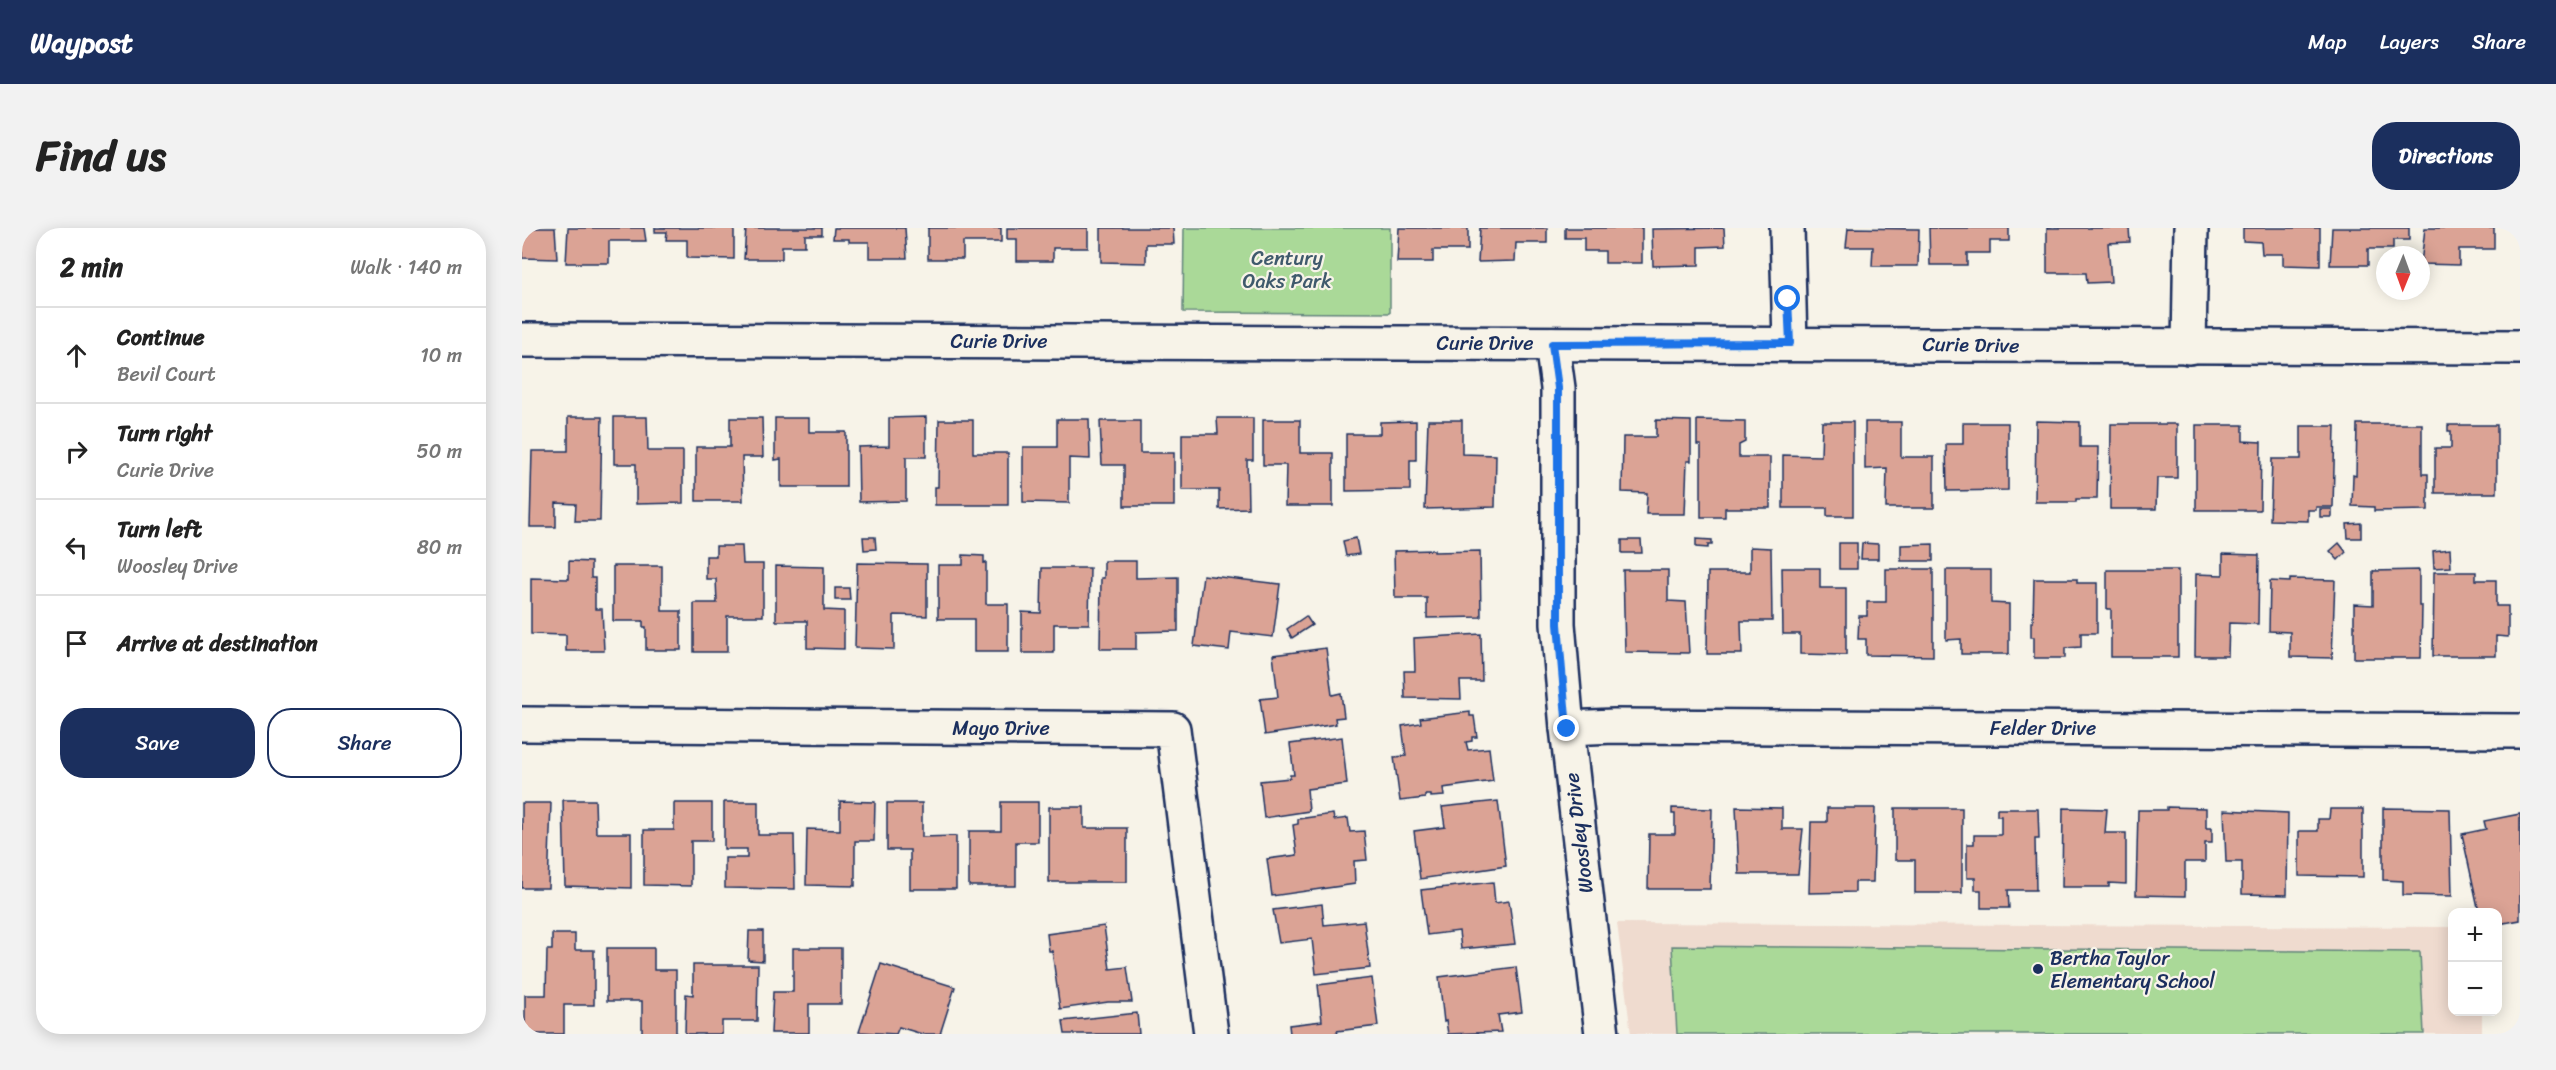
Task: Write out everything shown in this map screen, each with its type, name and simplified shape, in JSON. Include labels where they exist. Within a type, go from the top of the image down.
[{"type":"street","points":[[1787,228],[1790,343]]},
{"type":"street","points":[[2189,347],[2191,228]]},
{"type":"street","name":"Curie Drive","points":[[522,340],[2520,347]]},
{"type":"street","name":"Woosley Drive","points":[[1552,344],[1558,388],[1558,624],[1567,729],[1602,1034]]},
{"type":"street","name":"Mayo Drive","points":[[522,724],[1173,729],[1211,1034]]},
{"type":"street","name":"Felder Drive","points":[[1567,729],[1637,726],[2520,731]]},
{"type":"shaded area","name":"Bertha Taylor Elementary School","points":[[1617,923],[2448,927],[2448,1016],[2482,1016],[2482,1034],[1631,1034]]},
{"type":"green space","name":"Century Oaks Park","points":[[1184,228],[1390,228],[1390,313],[1183,312]]},
{"type":"green space","name":"Bertha Taylor Elementary School","points":[[1672,946],[2420,952],[2424,1034],[1677,1034]]},
{"type":"building","points":[[522,228],[555,228],[557,259],[522,258]]},
{"type":"building","points":[[568,228],[644,228],[646,241],[609,241],[609,263],[566,263]]},
{"type":"building","points":[[655,228],[734,228],[734,259],[687,258],[687,240],[666,240],[667,232],[655,232]]},
{"type":"building","points":[[746,228],[822,228],[822,235],[805,235],[805,246],[782,246],[782,259],[744,259]]},
{"type":"building","points":[[834,228],[905,228],[907,258],[869,258],[869,242],[833,239]]},
{"type":"building","points":[[928,228],[1001,228],[1001,242],[963,242],[963,259],[928,259]]},
{"type":"building","points":[[1007,228],[1088,228],[1088,248],[1053,248],[1053,261],[1017,261],[1017,239],[1007,239]]},
{"type":"building","points":[[1101,228],[1173,228],[1174,244],[1146,244],[1146,263],[1101,262]]},
{"type":"building","points":[[1399,228],[1468,228],[1468,250],[1433,250],[1433,262],[1397,262]]},
{"type":"building","points":[[1480,228],[1547,228],[1547,243],[1516,243],[1515,261],[1478,262]]},
{"type":"building","points":[[1565,228],[1642,228],[1642,263],[1605,263],[1605,251],[1584,251],[1584,238],[1565,238]]},
{"type":"building","points":[[1724,228],[1725,246],[1699,247],[1699,265],[1653,266],[1652,229]]},
{"type":"building","points":[[1848,228],[1919,229],[1918,266],[1872,266],[1873,247],[1846,247]]},
{"type":"building","points":[[1929,228],[2009,228],[2009,241],[1990,241],[1990,253],[1967,253],[1967,265],[1930,265]]},
{"type":"building","points":[[2047,228],[2129,228],[2130,242],[2108,243],[2111,282],[2087,283],[2086,273],[2047,273]]},
{"type":"building","points":[[2243,228],[2320,228],[2320,266],[2283,265],[2283,254],[2262,254],[2261,242],[2243,241]]},
{"type":"building","points":[[2332,228],[2409,228],[2409,240],[2393,240],[2393,246],[2376,246],[2376,249],[2368,249],[2368,265],[2330,265]]},
{"type":"building","points":[[2425,228],[2494,228],[2494,249],[2459,249],[2459,265],[2430,264],[2430,246],[2423,246]]},
{"type":"building","points":[[568,417],[602,417],[600,521],[575,521],[576,504],[556,503],[556,527],[530,527],[532,451],[568,451]]},
{"type":"building","points":[[614,417],[647,417],[648,451],[683,451],[683,503],[636,504],[636,464],[614,464]]},
{"type":"building","points":[[926,417],[926,457],[906,457],[906,501],[859,502],[858,447],[889,446],[889,418]]},
{"type":"building","points":[[730,418],[762,418],[763,457],[742,457],[743,501],[696,501],[696,447],[730,447]]},
{"type":"building","points":[[775,418],[809,418],[809,432],[846,432],[846,487],[781,487],[781,459],[775,460]]},
{"type":"building","points":[[1217,418],[1253,418],[1253,460],[1247,460],[1248,508],[1219,509],[1219,490],[1182,490],[1182,434],[1218,434]]},
{"type":"building","points":[[1057,419],[1089,419],[1090,459],[1069,458],[1069,503],[1023,502],[1023,447],[1057,447]]},
{"type":"building","points":[[939,420],[973,420],[973,453],[1008,453],[1008,505],[935,505],[935,487],[938,487]]},
{"type":"building","points":[[1263,420],[1300,420],[1300,453],[1333,453],[1333,506],[1285,506],[1286,465],[1263,465]]},
{"type":"building","points":[[1428,420],[1462,420],[1462,454],[1496,455],[1495,507],[1425,509]]},
{"type":"building","points":[[1656,420],[1691,421],[1691,461],[1687,461],[1685,514],[1646,514],[1647,493],[1622,492],[1623,437],[1656,437]]},
{"type":"building","points":[[1697,420],[1745,421],[1745,442],[1739,445],[1739,457],[1770,457],[1770,508],[1725,508],[1725,517],[1701,517],[1701,445],[1697,445]]},
{"type":"building","points":[[1100,421],[1140,421],[1140,453],[1174,453],[1174,506],[1124,506],[1124,465],[1102,465]]},
{"type":"building","points":[[1416,421],[1416,460],[1410,460],[1410,490],[1346,491],[1346,434],[1380,434],[1380,422]]},
{"type":"building","points":[[2036,421],[2080,422],[2080,447],[2098,447],[2097,499],[2076,499],[2076,502],[2035,502]]},
{"type":"building","points":[[1822,422],[1853,422],[1853,516],[1827,516],[1827,508],[1783,508],[1783,455],[1821,456]]},
{"type":"building","points":[[1865,422],[1901,422],[1901,457],[1934,457],[1934,508],[1886,508],[1887,468],[1865,469]]},
{"type":"building","points":[[1963,423],[2008,423],[2008,490],[1947,491],[1946,444],[1963,444]]},
{"type":"building","points":[[2111,424],[2177,424],[2177,478],[2157,478],[2156,509],[2110,509]]},
{"type":"building","points":[[2357,424],[2422,424],[2422,474],[2428,474],[2428,510],[2374,511],[2374,507],[2352,506],[2353,475],[2356,476]]},
{"type":"building","points":[[2196,425],[2243,425],[2243,441],[2261,442],[2260,510],[2196,510]]},
{"type":"building","points":[[2448,425],[2497,425],[2497,493],[2435,493],[2435,448],[2451,448],[2451,431],[2448,431]]},
{"type":"building","points":[[2301,426],[2335,426],[2333,507],[2316,507],[2316,510],[2308,510],[2308,521],[2270,520],[2272,459],[2301,459]]},
{"type":"building","points":[[2320,509],[2332,509],[2332,517],[2320,517]]},
{"type":"building","points":[[2361,523],[2361,538],[2348,538],[2347,524]]},
{"type":"building","points":[[863,537],[875,537],[876,549],[864,550]]},
{"type":"building","points":[[1356,538],[1359,554],[1346,556],[1343,541]]},
{"type":"building","points":[[1696,539],[1712,540],[1712,545],[1708,545],[1708,548],[1696,547]]},
{"type":"building","points":[[1622,540],[1641,540],[1642,553],[1622,553]]},
{"type":"building","points":[[1839,543],[1857,543],[1857,569],[1839,569]]},
{"type":"building","points":[[1862,543],[1878,544],[1878,559],[1861,559]]},
{"type":"building","points":[[2339,543],[2346,552],[2338,560],[2330,551]]},
{"type":"building","points":[[1933,544],[1933,561],[1901,561],[1901,545]]},
{"type":"building","points":[[716,546],[742,546],[743,564],[763,564],[763,616],[727,616],[727,652],[694,652],[694,603],[717,603],[716,579],[706,579],[706,556],[716,556]]},
{"type":"building","points":[[1750,547],[1771,548],[1772,621],[1741,621],[1742,654],[1707,654],[1708,572],[1750,572]]},
{"type":"building","points":[[2450,549],[2451,567],[2434,568],[2433,551]]},
{"type":"building","points":[[1434,550],[1434,552],[1480,551],[1481,617],[1427,618],[1427,598],[1395,598],[1394,551]]},
{"type":"building","points":[[2223,554],[2259,555],[2258,624],[2229,623],[2228,656],[2195,656],[2196,574],[2223,575]]},
{"type":"building","points":[[963,555],[984,556],[986,604],[1008,604],[1008,652],[974,652],[974,619],[938,619],[938,565],[963,565]]},
{"type":"building","points":[[569,561],[591,562],[591,578],[595,578],[595,609],[602,609],[604,651],[566,651],[566,635],[531,634],[531,578],[569,579]]},
{"type":"building","points":[[1104,561],[1136,561],[1136,578],[1178,577],[1178,631],[1136,632],[1136,649],[1100,649],[1101,578],[1104,578]]},
{"type":"building","points":[[857,563],[927,564],[927,616],[894,615],[894,649],[855,648]]},
{"type":"building","points":[[613,566],[662,566],[662,611],[681,611],[681,650],[646,650],[646,627],[643,627],[643,621],[613,621]]},
{"type":"building","points":[[776,566],[824,567],[824,610],[844,611],[844,649],[807,648],[807,621],[776,621]]},
{"type":"building","points":[[1042,568],[1090,568],[1089,624],[1054,624],[1054,653],[1022,653],[1022,612],[1041,613]]},
{"type":"building","points":[[1782,568],[1820,568],[1820,588],[1846,588],[1846,655],[1800,654],[1800,634],[1783,634]]},
{"type":"building","points":[[1886,569],[1933,569],[1933,656],[1866,655],[1866,639],[1858,639],[1859,616],[1867,616],[1867,602],[1886,602]]},
{"type":"building","points":[[1623,570],[1668,570],[1668,601],[1686,602],[1689,653],[1625,652]]},
{"type":"building","points":[[1946,570],[1991,570],[1991,603],[2009,604],[2009,654],[1961,654],[1961,639],[1946,640]]},
{"type":"building","points":[[2107,570],[2178,570],[2178,657],[2111,657],[2111,609],[2107,609]]},
{"type":"building","points":[[2419,570],[2419,606],[2422,606],[2421,658],[2354,658],[2354,604],[2373,605],[2373,571]]},
{"type":"building","points":[[2434,572],[2476,572],[2476,580],[2496,580],[2496,606],[2508,606],[2508,637],[2496,636],[2496,656],[2433,656]]},
{"type":"building","points":[[1203,575],[1280,584],[1273,637],[1231,632],[1229,650],[1194,646]]},
{"type":"building","points":[[2034,579],[2077,579],[2077,583],[2097,583],[2097,633],[2081,633],[2081,647],[2065,648],[2065,658],[2034,658],[2031,622],[2033,622]]},
{"type":"building","points":[[2290,579],[2335,580],[2332,658],[2290,657],[2290,632],[2269,631],[2270,581],[2290,582]]},
{"type":"building","points":[[835,588],[849,588],[850,600],[835,600]]},
{"type":"building","points":[[1306,616],[1312,625],[1292,638],[1287,629]]},
{"type":"building","points":[[1481,634],[1482,681],[1460,681],[1461,699],[1405,698],[1404,671],[1415,671],[1414,638]]},
{"type":"building","points":[[1326,648],[1332,695],[1341,693],[1344,717],[1335,718],[1336,724],[1265,735],[1260,699],[1278,697],[1273,655]]},
{"type":"building","points":[[1470,712],[1470,716],[1474,716],[1477,737],[1472,737],[1472,741],[1466,742],[1468,750],[1489,748],[1493,781],[1443,788],[1444,796],[1425,795],[1425,798],[1400,801],[1394,757],[1406,756],[1402,726],[1421,723],[1420,718]]},
{"type":"building","points":[[1342,737],[1347,784],[1307,789],[1309,811],[1264,818],[1260,781],[1290,778],[1290,775],[1294,775],[1290,744]]},
{"type":"building","points":[[563,800],[595,800],[596,833],[631,833],[631,888],[565,886]]},
{"type":"building","points":[[840,801],[875,802],[874,841],[855,841],[855,886],[806,885],[807,829],[840,830]]},
{"type":"building","points":[[1498,801],[1506,866],[1420,879],[1414,831],[1445,827],[1442,807]]},
{"type":"building","points":[[724,802],[758,802],[758,835],[794,835],[795,889],[725,888],[725,858],[747,858],[747,849],[724,849]]},
{"type":"building","points":[[1001,802],[1038,802],[1038,842],[1016,842],[1016,886],[969,886],[969,831],[1001,831]]},
{"type":"building","points":[[522,803],[551,803],[548,888],[522,888]]},
{"type":"building","points":[[674,803],[712,803],[712,841],[691,841],[691,886],[644,885],[644,830],[674,830]]},
{"type":"building","points":[[887,803],[922,803],[922,837],[956,836],[956,889],[910,889],[910,850],[887,850]]},
{"type":"building","points":[[1049,807],[1084,807],[1084,828],[1127,828],[1127,882],[1049,882]]},
{"type":"building","points":[[1736,807],[1782,808],[1782,829],[1803,829],[1798,874],[1739,874]]},
{"type":"building","points":[[2167,807],[2206,808],[2206,828],[2212,828],[2212,843],[2205,843],[2205,862],[2185,862],[2185,896],[2136,895],[2138,810],[2167,810]]},
{"type":"building","points":[[1672,808],[1712,809],[1710,889],[1648,889],[1649,834],[1675,834],[1675,814],[1672,814]]},
{"type":"building","points":[[1827,808],[1875,808],[1873,882],[1855,882],[1855,892],[1809,893],[1811,822],[1827,822]]},
{"type":"building","points":[[1895,808],[1962,808],[1962,893],[1915,893],[1915,860],[1895,860]]},
{"type":"building","points":[[2063,808],[2107,809],[2105,833],[2126,833],[2126,884],[2109,883],[2109,887],[2062,887]]},
{"type":"building","points":[[2383,808],[2450,809],[2452,896],[2403,895],[2403,881],[2383,880]]},
{"type":"building","points":[[1997,809],[2038,809],[2039,839],[2035,839],[2036,890],[2008,890],[2009,908],[1981,908],[1981,890],[1975,890],[1975,878],[1967,878],[1967,844],[1974,844],[1974,835],[2001,835],[2001,816],[1997,816]]},
{"type":"building","points":[[2330,809],[2363,809],[2363,877],[2299,876],[2299,831],[2318,831],[2318,819],[2329,819]]},
{"type":"building","points":[[2224,810],[2288,813],[2287,895],[2242,894],[2242,862],[2226,862]]},
{"type":"building","points":[[1333,814],[1334,820],[1348,818],[1350,832],[1364,831],[1367,860],[1354,861],[1355,884],[1272,896],[1267,859],[1297,855],[1293,825],[1298,824],[1298,819]]},
{"type":"building","points":[[2520,814],[2520,920],[2502,923],[2502,908],[2478,908],[2462,834],[2486,829],[2484,821]]},
{"type":"building","points":[[1493,882],[1495,903],[1509,901],[1515,944],[1461,949],[1459,931],[1427,935],[1421,890]]},
{"type":"building","points":[[1322,904],[1324,925],[1364,921],[1370,968],[1316,974],[1312,939],[1279,943],[1273,910]]},
{"type":"building","points":[[1104,926],[1110,969],[1127,967],[1132,1002],[1108,1002],[1060,1009],[1052,951],[1049,951],[1047,934]]},
{"type":"building","points":[[749,931],[763,931],[763,961],[748,960]]},
{"type":"building","points":[[552,934],[575,934],[575,950],[594,950],[594,1005],[564,1005],[564,1034],[525,1034],[525,995],[546,995],[547,950],[552,950]]},
{"type":"building","points":[[607,948],[654,948],[654,970],[676,970],[676,1034],[642,1034],[642,1001],[607,1001]]},
{"type":"building","points":[[793,948],[841,948],[841,1004],[809,1004],[809,1033],[771,1033],[773,992],[793,992]]},
{"type":"building","points":[[881,964],[955,987],[940,1034],[922,1034],[899,1027],[896,1034],[859,1032]]},
{"type":"building","points":[[693,965],[758,965],[757,1021],[722,1021],[722,1034],[685,1034],[686,994],[693,995]]},
{"type":"building","points":[[1516,967],[1522,1012],[1498,1015],[1501,1032],[1448,1034],[1446,1021],[1444,1022],[1439,977]]},
{"type":"building","points":[[1372,978],[1378,1026],[1337,1031],[1338,1034],[1290,1034],[1289,1025],[1322,1021],[1318,985]]},
{"type":"building","points":[[1137,1013],[1139,1034],[1065,1034],[1063,1021]]},
{"type":"place","name":"Bertha Taylor Elementary School","points":[[2038,969]]},
{"type":"route","points":[[1567,729],[1558,624],[1558,388],[1552,344],[1598,342],[1790,343],[1788,299]]}]
